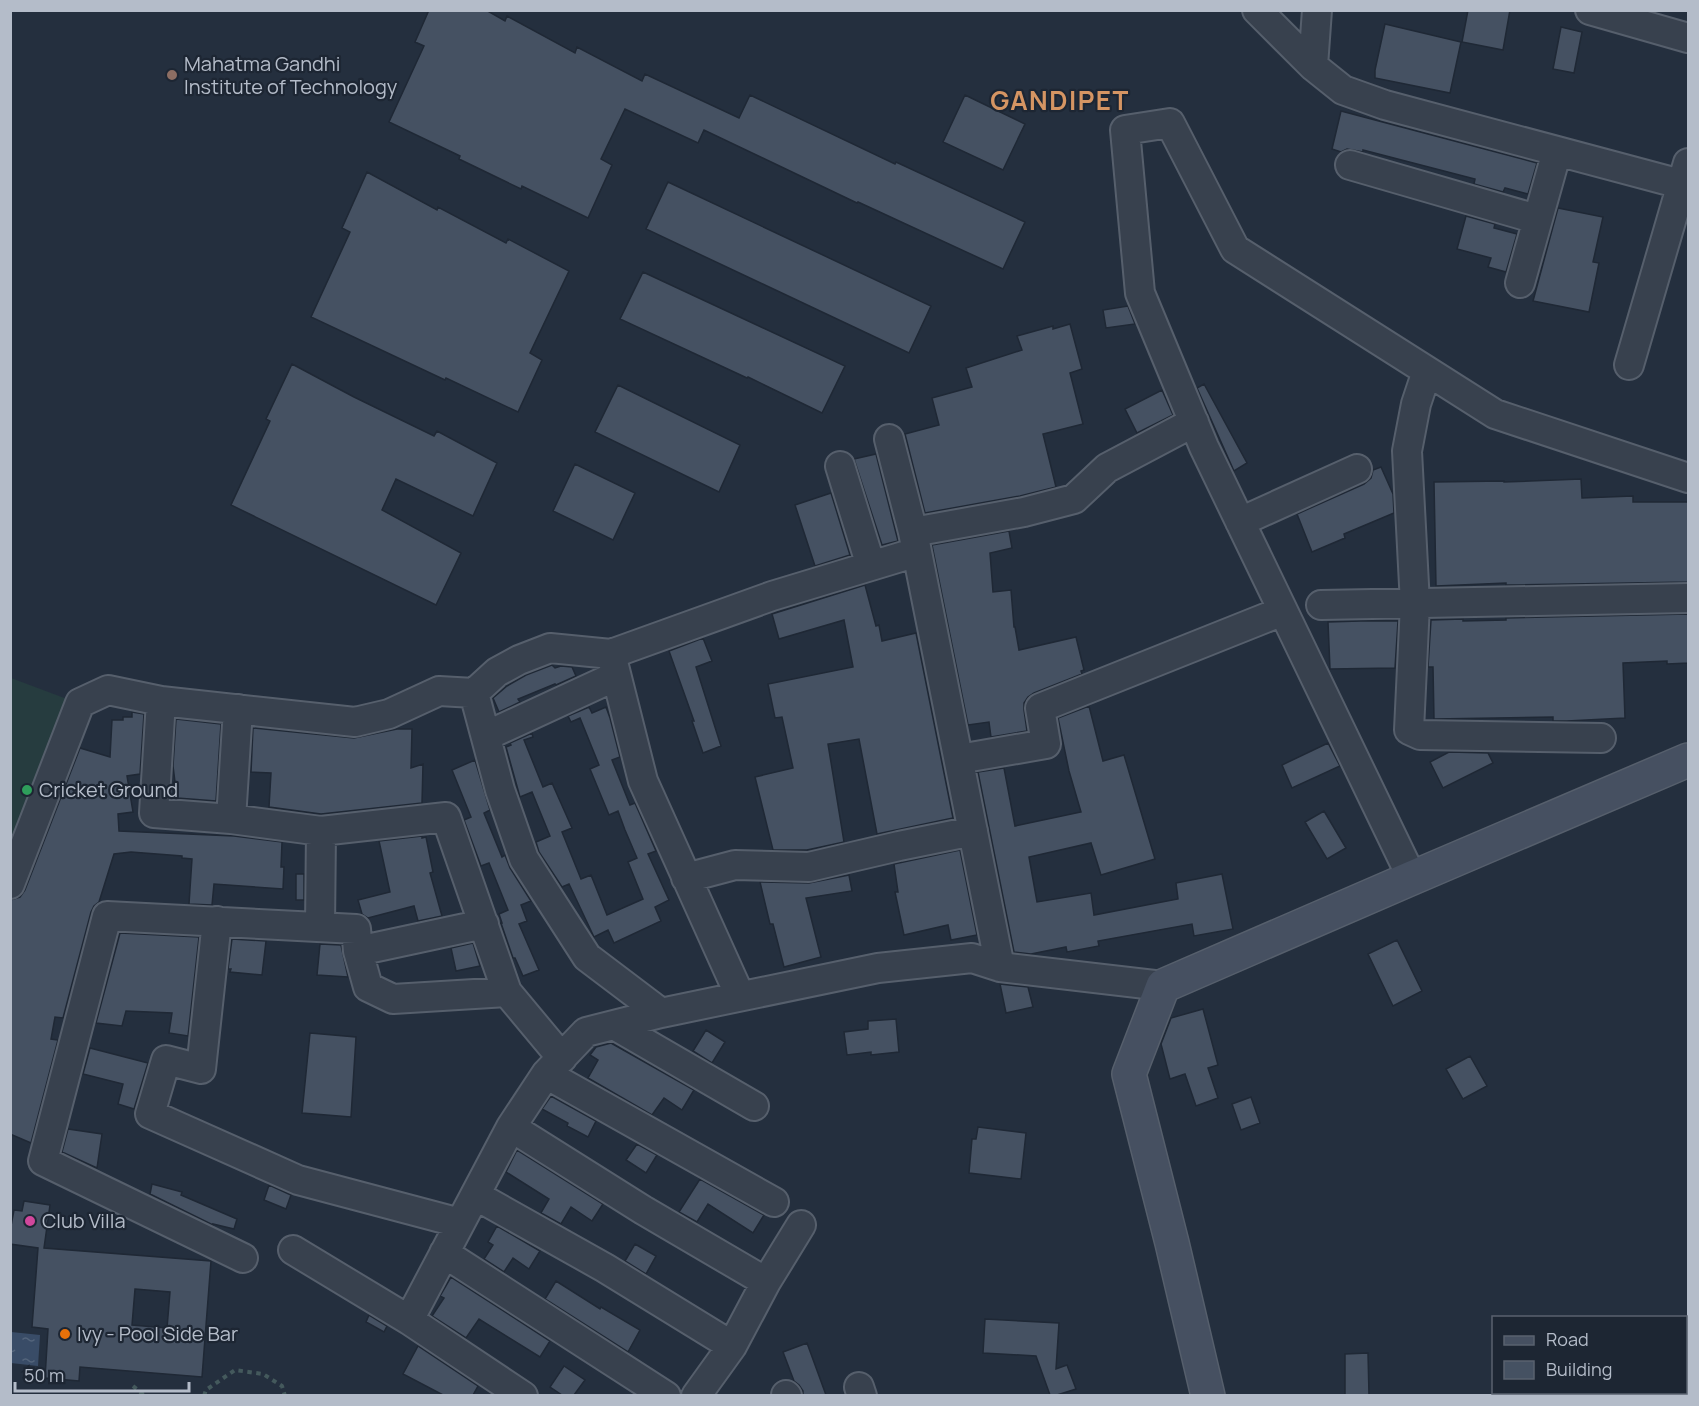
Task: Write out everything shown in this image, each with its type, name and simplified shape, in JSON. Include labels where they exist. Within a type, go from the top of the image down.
[{"type":"street","points":[[1257,10],[1313,66],[1343,90],[1385,105],[1557,151],[1686,178],[1629,365]]},
{"type":"street","points":[[1313,66],[1317,10]]},
{"type":"street","points":[[1590,10],[1689,38]]},
{"type":"street","points":[[1412,878],[1240,522],[1194,422],[1140,293],[1125,130],[1170,123],[1235,249],[1496,414],[1689,478]]},
{"type":"street","points":[[1520,283],[1557,151]]},
{"type":"street","points":[[1350,165],[1538,221]]},
{"type":"street","points":[[1428,371],[1416,404],[1407,451],[1415,604],[1409,729],[1420,735],[1601,738]]},
{"type":"street","points":[[486,736],[613,665],[772,596],[872,566],[915,542],[1074,499],[1107,468],[1194,422]]},
{"type":"street","points":[[889,439],[915,542],[1000,967]]},
{"type":"street","points":[[840,466],[872,566]]},
{"type":"street","points":[[1240,522],[1357,469]]},
{"type":"street","points":[[1321,605],[1689,598]]},
{"type":"street","points":[[959,759],[1046,744],[1040,708],[1283,611]]},
{"type":"street","points":[[10,884],[80,703],[108,690],[161,701],[355,722],[389,714],[439,691],[474,693],[497,672],[519,660],[550,648],[613,665]]},
{"type":"street","points":[[613,665],[643,781],[740,996]]},
{"type":"street","points":[[474,693],[500,790],[525,859],[586,957],[661,1013]]},
{"type":"street","points":[[161,701],[153,813],[231,819],[321,831],[446,818],[507,992],[554,1066],[774,1202]]},
{"type":"street","points":[[231,819],[238,709]]},
{"type":"street","points":[[409,1320],[511,1127],[554,1066],[586,1032],[661,1013],[878,968],[972,958],[1000,967],[1163,986],[1689,760]]},
{"type":"street","points":[[320,927],[321,831]]},
{"type":"street","points":[[686,878],[735,865],[809,867],[973,831]]},
{"type":"street","points":[[243,1258],[43,1161],[107,916],[356,929],[358,951],[368,987],[393,999],[507,992]]},
{"type":"street","points":[[217,921],[201,1069],[166,1060],[150,1114],[298,1180],[460,1223]]},
{"type":"street","points":[[358,951],[484,924]]},
{"type":"street","points":[[1163,986],[1129,1074],[1208,1395]]},
{"type":"street","points":[[614,1025],[754,1106]]},
{"type":"street","points":[[511,1127],[644,1210],[766,1282]]},
{"type":"street","points":[[475,1195],[605,1269],[732,1346]]},
{"type":"street","points":[[696,1395],[732,1346],[766,1282],[801,1225]]},
{"type":"street","points":[[293,1250],[409,1320],[524,1395]]},
{"type":"street","points":[[444,1253],[666,1395]]},
{"type":"path","points":[[204,1395],[206,1390],[235,1370],[263,1374],[282,1386],[285,1395]]},
{"type":"path","points":[[133,1386],[145,1395]]},
{"type":"green space","name":"Cricket Ground","points":[[11,678],[75,702],[11,877]]},
{"type":"water","points":[[11,1332],[40,1335],[38,1366],[11,1363]]},
{"type":"building","points":[[429,10],[486,10],[505,21],[507,16],[575,53],[577,47],[642,81],[645,74],[739,118],[750,95],[895,164],[896,162],[1025,222],[1003,269],[704,130],[698,143],[625,109],[601,159],[612,165],[588,218],[522,186],[521,189],[459,159],[460,156],[389,122],[424,46],[415,42]]},
{"type":"building","points":[[1468,10],[1510,10],[1503,50],[1462,42]]},
{"type":"building","points":[[1385,24],[1461,42],[1450,93],[1375,78]]},
{"type":"building","points":[[1561,27],[1582,32],[1574,73],[1553,69]]},
{"type":"building","points":[[965,95],[1025,124],[1003,170],[943,142]]},
{"type":"building","points":[[1341,111],[1537,163],[1528,194],[1505,188],[1503,192],[1474,184],[1475,179],[1363,150],[1363,152],[1347,149],[1341,152],[1332,149]]},
{"type":"building","points":[[367,172],[437,210],[438,207],[506,243],[508,239],[569,271],[530,353],[542,360],[518,412],[311,317],[350,232],[342,228]]},
{"type":"building","points":[[668,182],[931,306],[909,353],[646,229]]},
{"type":"building","points":[[1558,208],[1603,217],[1593,262],[1599,263],[1589,312],[1533,301]]},
{"type":"building","points":[[1466,216],[1495,224],[1494,228],[1517,234],[1506,272],[1488,267],[1491,258],[1457,249]]},
{"type":"building","points":[[643,272],[845,366],[822,413],[620,319]]},
{"type":"building","points":[[1128,306],[1135,324],[1106,328],[1103,310]]},
{"type":"building","points":[[1070,324],[1082,369],[1070,373],[1083,424],[1043,434],[1056,487],[1020,496],[925,513],[905,434],[939,425],[932,398],[972,387],[966,368],[1022,350],[1017,336],[1053,326],[1053,329]]},
{"type":"building","points":[[292,364],[434,436],[437,431],[497,463],[473,516],[396,479],[382,510],[461,553],[436,605],[231,505],[270,421],[266,419]]},
{"type":"building","points":[[1204,384],[1247,463],[1234,471],[1197,388]]},
{"type":"building","points":[[618,385],[740,445],[719,492],[595,432]]},
{"type":"building","points":[[1162,390],[1173,415],[1137,433],[1125,409]]},
{"type":"building","points":[[876,454],[898,541],[882,545],[854,459]]},
{"type":"building","points":[[575,464],[635,493],[613,540],[553,511]]},
{"type":"building","points":[[1381,467],[1393,494],[1394,513],[1344,534],[1345,538],[1312,552],[1297,514],[1364,484],[1371,478],[1373,470]]},
{"type":"building","points":[[1581,479],[1582,498],[1633,496],[1633,502],[1689,502],[1689,582],[1506,585],[1506,583],[1436,586],[1434,482]]},
{"type":"building","points":[[831,493],[850,555],[815,566],[795,505]]},
{"type":"building","points":[[1009,531],[1012,548],[990,553],[993,592],[1011,590],[1014,627],[1019,650],[1076,637],[1084,670],[1081,671],[1082,674],[1028,697],[1024,703],[1027,731],[991,737],[989,722],[968,725],[932,545]]},
{"type":"building","points":[[865,585],[882,641],[916,633],[953,818],[877,834],[859,739],[828,744],[844,842],[807,850],[773,850],[755,777],[793,768],[782,717],[775,718],[768,684],[853,667],[844,620],[779,639],[772,614]]},
{"type":"building","points":[[1689,614],[1689,663],[1667,664],[1667,661],[1623,663],[1625,718],[1567,721],[1553,721],[1553,717],[1434,719],[1433,667],[1428,667],[1431,620]]},
{"type":"building","points":[[1398,621],[1395,668],[1330,669],[1328,622]]},
{"type":"building","points":[[703,638],[712,661],[696,667],[721,746],[703,753],[669,651]]},
{"type":"building","points":[[552,665],[555,668],[572,667],[576,676],[518,699],[520,702],[499,712],[493,698],[507,686],[526,675]]},
{"type":"building","points":[[1089,706],[1103,761],[1124,755],[1155,859],[1101,875],[1091,843],[1029,857],[1037,902],[1091,893],[1094,915],[1178,899],[1176,883],[1222,874],[1233,929],[1194,936],[1192,924],[1098,941],[1099,946],[1067,952],[1066,947],[1031,954],[1014,952],[978,772],[1004,768],[1015,826],[1081,812],[1069,771],[1058,718]]},
{"type":"building","points":[[589,707],[592,713],[606,707],[620,757],[612,760],[630,805],[635,803],[656,851],[648,854],[669,900],[655,907],[661,921],[614,943],[608,930],[594,937],[569,884],[562,887],[539,852],[536,842],[550,836],[532,792],[520,797],[506,747],[532,733],[533,737],[524,740],[543,787],[552,783],[572,828],[562,832],[581,879],[591,875],[607,915],[643,899],[628,862],[637,858],[618,811],[609,815],[590,769],[599,765],[580,718],[571,722],[568,716]]},
{"type":"building","points":[[132,712],[144,714],[140,774],[127,776],[133,812],[118,814],[119,831],[234,836],[282,842],[283,889],[214,884],[212,905],[189,904],[192,859],[182,858],[182,856],[131,852],[114,854],[99,902],[91,912],[63,1018],[55,1017],[51,1039],[58,1040],[31,1143],[10,1134],[10,900],[20,897],[25,890],[80,748],[110,757],[112,720],[132,717]]},
{"type":"building","points":[[176,719],[221,724],[216,801],[177,798],[173,766]]},
{"type":"building","points":[[253,728],[354,738],[397,729],[412,729],[411,768],[423,764],[422,803],[321,814],[269,807],[271,773],[251,772]]},
{"type":"building","points":[[1328,743],[1340,766],[1292,788],[1282,765]]},
{"type":"building","points":[[1449,752],[1488,753],[1493,763],[1443,788],[1430,762]]},
{"type":"building","points":[[475,760],[490,810],[484,813],[502,857],[505,855],[510,868],[531,901],[521,905],[527,921],[519,924],[539,970],[523,976],[513,958],[501,923],[499,914],[508,910],[489,863],[481,866],[464,820],[471,817],[452,770]]},
{"type":"building","points":[[1324,811],[1346,848],[1327,859],[1305,822]]},
{"type":"building","points":[[422,836],[422,838],[426,837],[433,872],[430,873],[442,916],[418,921],[414,906],[368,918],[362,914],[358,900],[390,892],[379,841]]},
{"type":"building","points":[[960,850],[977,935],[951,940],[948,925],[904,935],[895,892],[898,892],[894,864]]},
{"type":"building","points":[[296,874],[304,874],[304,900],[296,900]]},
{"type":"building","points":[[849,875],[852,891],[806,898],[821,957],[784,967],[760,882],[809,883]]},
{"type":"building","points":[[120,933],[199,937],[188,1036],[169,1033],[172,1013],[126,1011],[122,1026],[96,1023]]},
{"type":"building","points":[[232,939],[266,941],[262,975],[230,972],[231,969],[228,969]]},
{"type":"building","points":[[1397,940],[1422,991],[1393,1006],[1368,954]]},
{"type":"building","points":[[473,943],[480,966],[456,971],[451,948]]},
{"type":"building","points":[[320,944],[341,945],[348,977],[317,975]]},
{"type":"building","points":[[1000,984],[1028,987],[1033,1007],[1006,1013]]},
{"type":"building","points":[[1203,1009],[1218,1065],[1208,1068],[1218,1098],[1196,1106],[1185,1074],[1170,1079],[1161,1044],[1171,1018]]},
{"type":"building","points":[[896,1019],[899,1052],[847,1055],[844,1032],[868,1029],[868,1021]]},
{"type":"building","points":[[706,1030],[725,1042],[712,1063],[693,1051]]},
{"type":"building","points":[[310,1033],[356,1037],[351,1117],[302,1113]]},
{"type":"building","points":[[611,1043],[694,1090],[682,1110],[664,1098],[652,1115],[588,1078],[598,1060],[590,1055],[596,1047]]},
{"type":"building","points":[[90,1048],[148,1063],[134,1109],[118,1104],[123,1084],[83,1074]]},
{"type":"building","points":[[1470,1056],[1487,1086],[1463,1099],[1446,1069]]},
{"type":"building","points":[[551,1096],[596,1121],[588,1137],[542,1109]]},
{"type":"building","points":[[1251,1097],[1260,1123],[1241,1130],[1232,1104]]},
{"type":"building","points":[[978,1127],[1026,1133],[1021,1179],[969,1173],[972,1139],[976,1139]]},
{"type":"building","points":[[68,1129],[102,1134],[97,1168],[62,1152]]},
{"type":"building","points":[[637,1144],[657,1155],[646,1173],[626,1160]]},
{"type":"building","points":[[517,1150],[603,1204],[592,1221],[571,1207],[561,1224],[541,1213],[549,1199],[506,1172]]},
{"type":"building","points":[[700,1179],[764,1215],[753,1233],[708,1204],[697,1222],[679,1212]]},
{"type":"building","points":[[152,1184],[182,1192],[181,1195],[237,1219],[234,1229],[213,1225],[150,1194]]},
{"type":"building","points":[[269,1185],[291,1195],[286,1209],[264,1200]]},
{"type":"building","points":[[24,1201],[50,1205],[44,1248],[211,1261],[202,1377],[80,1367],[79,1381],[45,1378],[48,1329],[32,1327],[38,1248],[10,1244],[14,1210],[22,1211]],"holes":[[[135,1289],[170,1292],[167,1328],[132,1325]]]},
{"type":"building","points":[[497,1226],[540,1251],[529,1269],[513,1258],[504,1272],[484,1259],[493,1245],[488,1242]]},
{"type":"building","points":[[635,1244],[656,1256],[646,1274],[625,1261]]},
{"type":"building","points":[[451,1277],[550,1341],[540,1357],[479,1319],[466,1338],[432,1316],[444,1298],[440,1296]]},
{"type":"building","points":[[556,1281],[600,1309],[601,1307],[640,1330],[628,1352],[545,1299]]},
{"type":"building","points":[[369,1315],[387,1326],[384,1332],[366,1322]]},
{"type":"building","points":[[985,1319],[1059,1323],[1056,1369],[1067,1365],[1076,1389],[1050,1395],[1036,1356],[983,1353]]},
{"type":"building","points":[[807,1343],[826,1395],[803,1395],[803,1391],[794,1381],[783,1352]]},
{"type":"building","points":[[418,1346],[478,1386],[473,1395],[443,1395],[403,1374]]},
{"type":"building","points":[[1368,1353],[1369,1395],[1345,1395],[1345,1354]]},
{"type":"building","points":[[564,1366],[585,1380],[574,1395],[562,1395],[550,1387]]},
{"type":"place","name":"Mahatma Gandhi Institute of Technology","points":[[172,75]]},
{"type":"place","name":"Cricket Ground","points":[[27,790]]},
{"type":"place","name":"Club Villa","points":[[30,1221]]},
{"type":"place","name":"Ivy - Pool Side Bar","points":[[65,1334]]},
{"type":"district","name":"GANDIPET","points":[[1060,101]]}]
